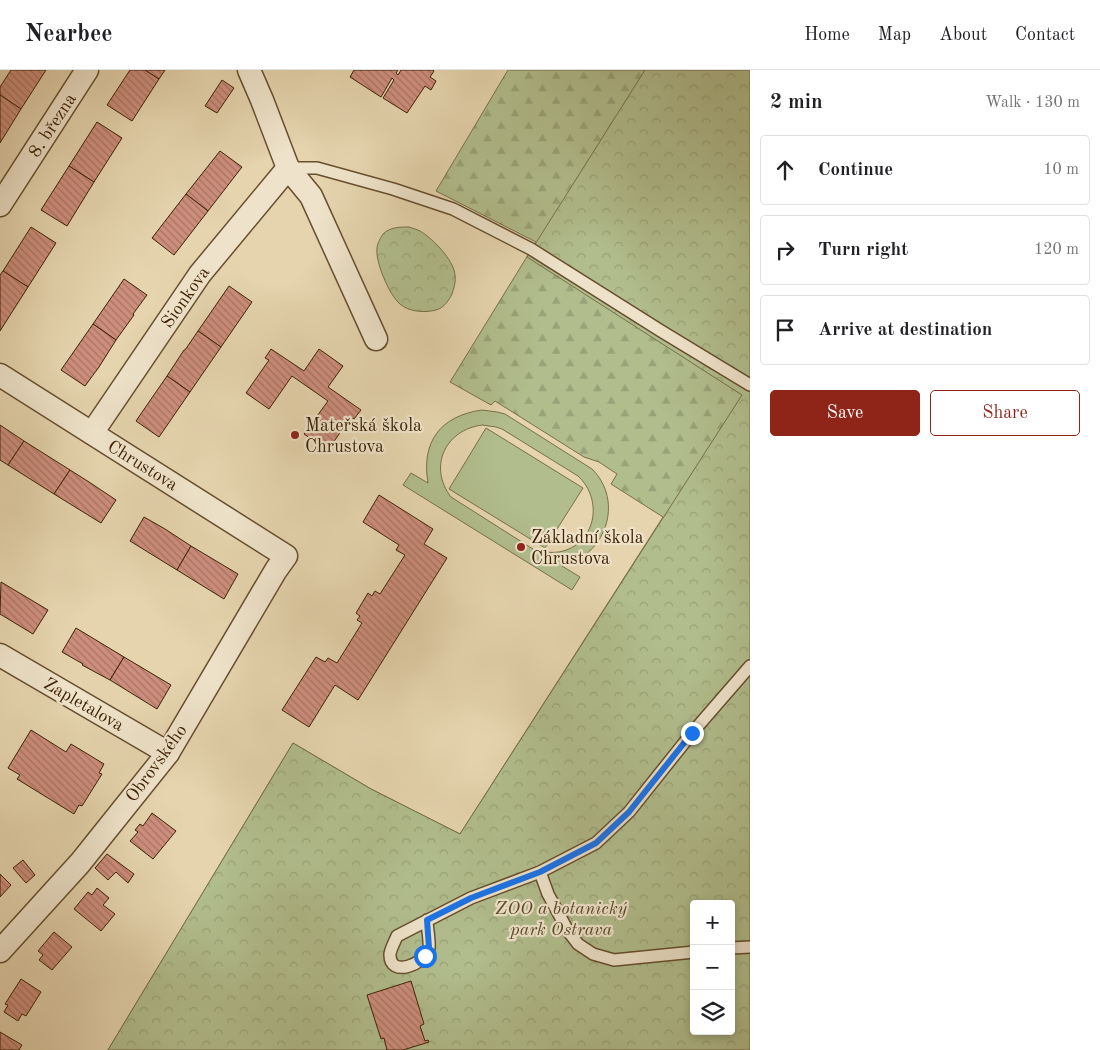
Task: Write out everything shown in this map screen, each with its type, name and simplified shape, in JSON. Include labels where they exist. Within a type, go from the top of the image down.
[{"type":"street","name":"8. března","points":[[0,205],[87,70]]},
{"type":"street","points":[[249,70],[288,168],[311,196],[376,338]]},
{"type":"street","name":"Sionkova","points":[[92,433],[200,274],[288,168]]},
{"type":"street","name":"Chrustova","points":[[0,375],[286,556]]},
{"type":"street","name":"Obrovského","points":[[0,951],[80,863],[168,753],[286,556]]},
{"type":"street","name":"Zapletalova","points":[[0,655],[168,753]]},
{"type":"lane","points":[[288,168],[317,168],[393,188],[453,209],[532,249],[750,385]]},
{"type":"lane","points":[[427,920],[471,898],[540,872],[596,843],[629,812],[692,733],[750,666]]},
{"type":"lane","points":[[540,872],[548,894],[568,931],[578,944],[593,954],[614,960],[690,952]]},
{"type":"lane","points":[[735,948],[750,947]]},
{"type":"green space","points":[[508,70],[750,70],[750,389],[523,808],[108,1050],[293,743],[371,789],[460,834],[663,517],[611,484],[617,474],[599,462],[584,457],[495,401],[491,405],[450,382],[536,242],[436,191]]},
{"type":"green space","name":"ZOO a botanický park Ostrava","points":[[645,70],[750,70],[750,1050],[108,1050],[293,743],[371,789],[460,834],[742,395],[527,257]]},
{"type":"green space","points":[[399,227],[409,227],[420,231],[436,244],[447,256],[454,269],[455,280],[452,294],[444,306],[439,309],[417,311],[404,307],[391,293],[380,269],[377,248],[383,234]]},
{"type":"green space","points":[[482,410],[505,414],[592,469],[602,482],[607,497],[608,512],[606,526],[599,540],[589,551],[577,560],[562,566],[580,577],[572,590],[403,485],[411,473],[428,483],[427,468],[431,443],[445,425],[467,413]],"holes":[[[482,425],[496,427],[578,476],[586,486],[591,497],[592,520],[588,531],[581,541],[572,548],[559,552],[536,551],[451,497],[444,485],[441,474],[441,462],[450,442],[458,434],[469,428]]]},
{"type":"green space","points":[[486,428],[583,488],[545,548],[449,489]]},
{"type":"building","points":[[11,70],[46,70],[21,109],[0,95],[0,87]]},
{"type":"building","points":[[130,70],[145,70],[159,79],[132,121],[107,105]]},
{"type":"building","points":[[145,70],[165,70],[159,79]]},
{"type":"building","points":[[354,70],[398,70],[396,73],[398,75],[401,70],[433,70],[430,77],[436,81],[431,90],[425,86],[407,113],[383,98],[394,80],[392,78],[381,97],[350,77]]},
{"type":"building","points":[[222,80],[234,88],[217,113],[205,106]]},
{"type":"building","points":[[0,95],[21,109],[0,143]]},
{"type":"building","points":[[97,122],[122,138],[94,182],[69,166]]},
{"type":"building","points":[[220,151],[242,167],[208,211],[186,194]]},
{"type":"building","points":[[69,166],[94,182],[67,226],[41,210]]},
{"type":"building","points":[[186,194],[208,211],[174,255],[152,238]]},
{"type":"building","points":[[31,227],[56,243],[28,287],[3,271]]},
{"type":"building","points":[[3,271],[28,287],[0,331],[0,275]]},
{"type":"building","points":[[124,279],[147,295],[116,340],[93,324]]},
{"type":"building","points":[[229,286],[252,302],[221,347],[198,331]]},
{"type":"building","points":[[93,324],[116,340],[85,386],[61,370]]},
{"type":"building","points":[[198,331],[221,347],[190,392],[167,376]]},
{"type":"building","points":[[271,349],[304,371],[319,349],[343,366],[328,387],[361,410],[354,419],[351,417],[328,450],[304,434],[328,401],[292,376],[269,409],[246,393],[269,360],[265,358]]},
{"type":"building","points":[[167,376],[190,392],[159,437],[136,421]]},
{"type":"building","points":[[0,425],[24,441],[8,465],[0,460]]},
{"type":"building","points":[[24,441],[70,470],[54,494],[8,465]]},
{"type":"building","points":[[70,470],[116,500],[101,523],[54,494]]},
{"type":"building","points":[[379,495],[433,529],[424,544],[447,558],[358,700],[335,685],[309,727],[282,710],[316,657],[325,662],[328,658],[337,663],[362,623],[357,620],[360,616],[356,613],[368,593],[372,596],[375,591],[380,594],[405,555],[396,550],[399,545],[363,522]]},
{"type":"building","points":[[144,517],[191,546],[177,570],[130,541]]},
{"type":"building","points":[[191,546],[238,574],[224,599],[177,570]]},
{"type":"building","points":[[1,582],[48,610],[33,634],[0,614]]},
{"type":"building","points":[[76,628],[124,657],[110,680],[62,652]]},
{"type":"building","points":[[124,657],[171,685],[157,709],[110,680]]},
{"type":"building","points":[[31,730],[66,752],[71,744],[104,764],[99,773],[102,774],[82,806],[79,805],[74,814],[17,779],[20,775],[8,768]]},
{"type":"building","points":[[152,813],[176,831],[153,859],[130,841],[138,832],[135,830],[140,824],[143,826]]},
{"type":"building","points":[[107,854],[134,874],[128,883],[116,872],[108,880],[95,868]]},
{"type":"building","points":[[23,860],[35,875],[26,883],[13,868]]},
{"type":"building","points":[[0,874],[11,885],[0,897]]},
{"type":"building","points":[[97,888],[109,898],[103,905],[115,914],[101,931],[74,909],[88,892],[92,895]]},
{"type":"building","points":[[54,932],[72,947],[52,970],[39,960],[43,955],[38,951]]},
{"type":"building","points":[[21,979],[41,992],[26,1016],[22,1014],[18,1021],[4,1012],[8,1005],[5,1004]]},
{"type":"building","points":[[411,981],[424,1024],[420,1026],[425,1041],[428,1040],[429,1042],[403,1050],[387,1050],[384,1038],[381,1039],[367,995]]},
{"type":"building","points":[[0,1032],[22,1045],[19,1050],[0,1050]]},
{"type":"place","name":"Mateřská škola Chrustova","points":[[295,435]]},
{"type":"place","name":"Základní škola Chrustova","points":[[521,547]]},
{"type":"route","points":[[425,956],[429,948],[427,920],[471,898],[540,872],[596,843],[629,812],[692,733]]}]
